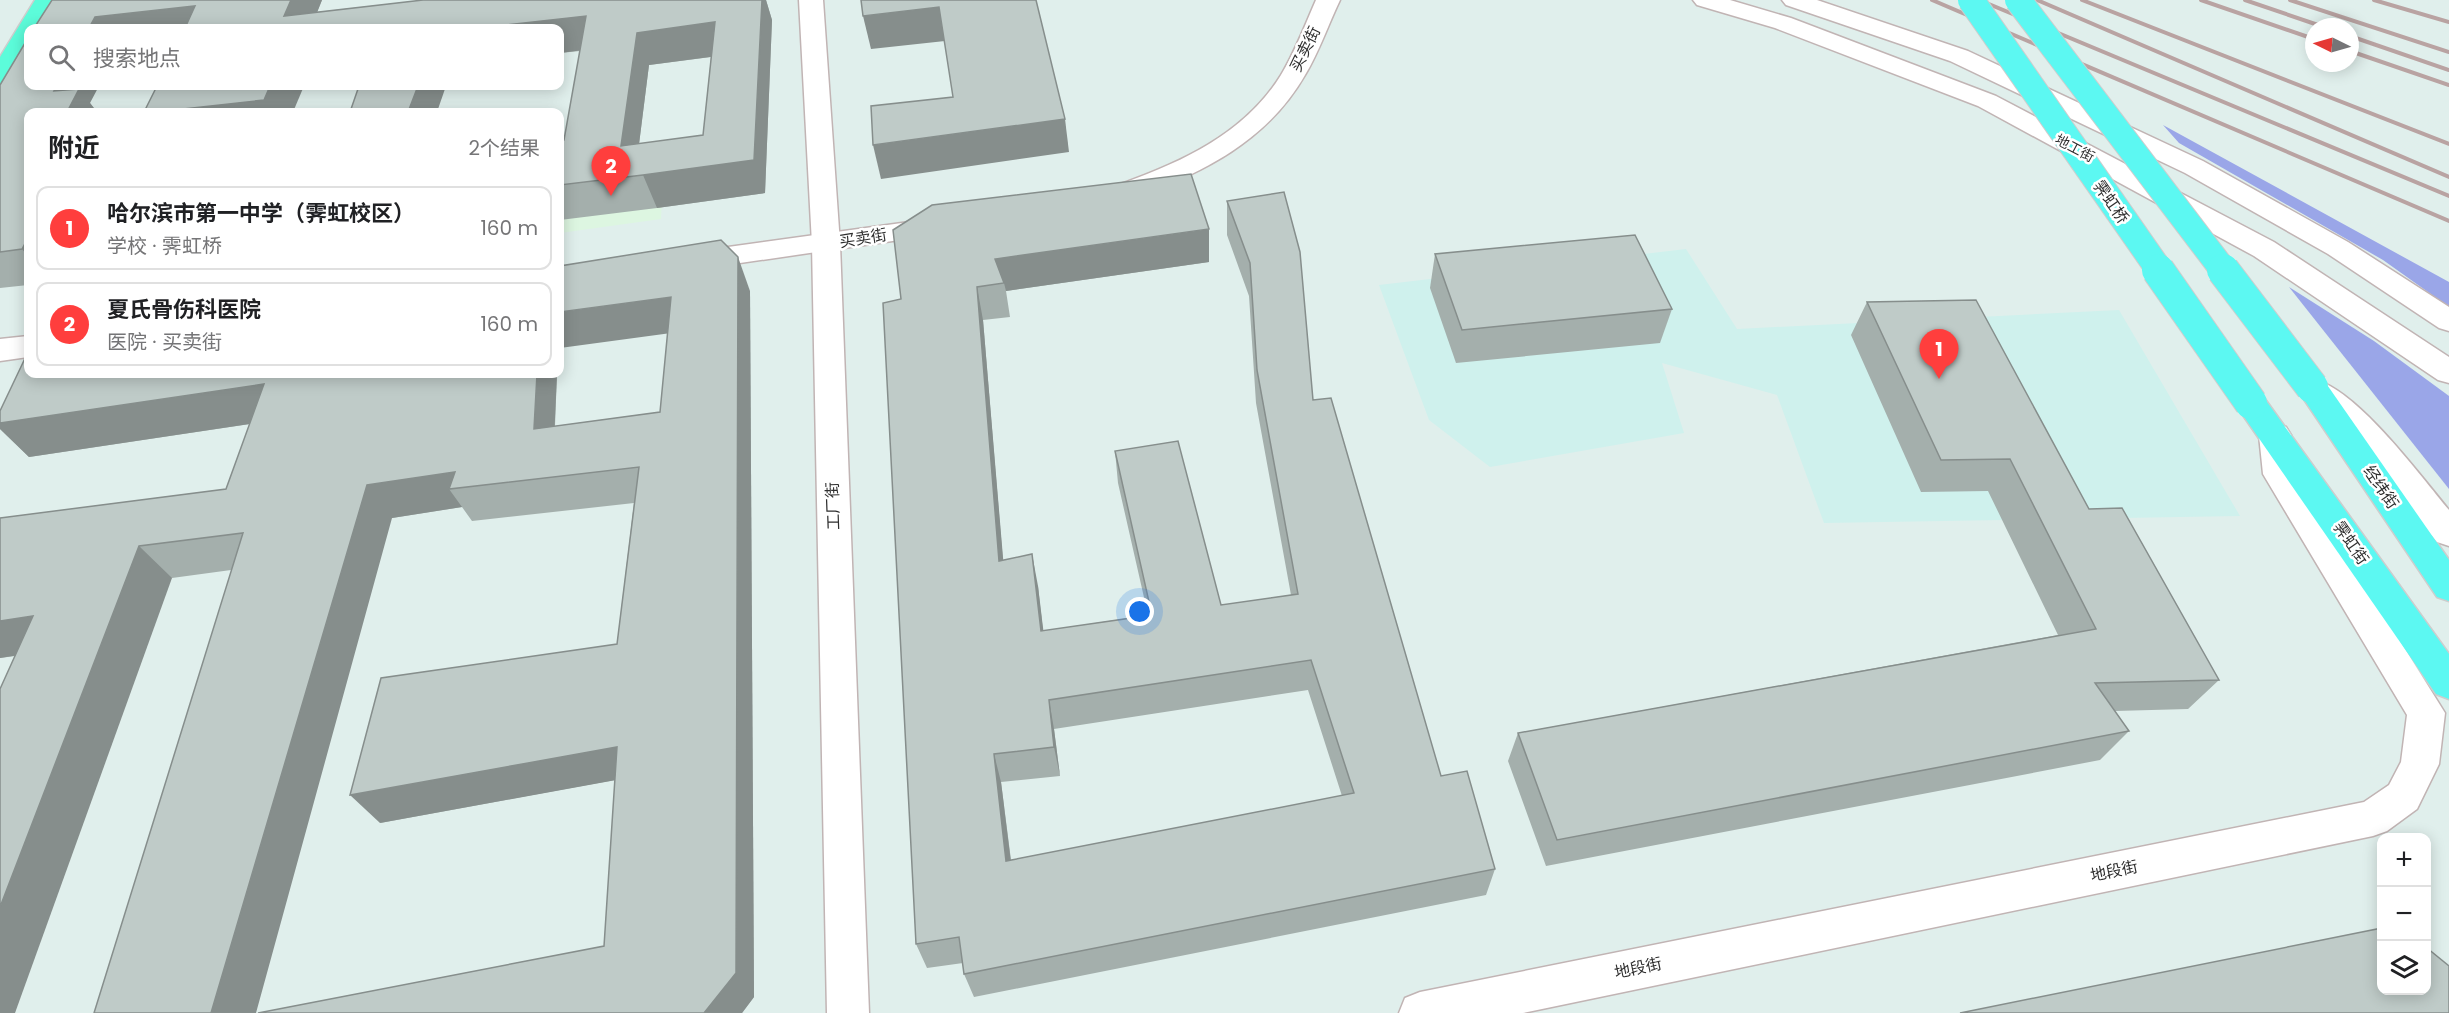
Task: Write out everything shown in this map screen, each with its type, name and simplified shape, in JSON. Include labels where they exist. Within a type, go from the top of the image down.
[{"type":"highway","points":[[32,24],[47,0]]},
{"type":"highway","points":[[0,78],[24,37]]},
{"type":"main road","name":"工厂街","points":[[811,0],[826,244],[848,1013]]},
{"type":"main road","name":"买卖街","points":[[1098,200],[1159,181],[1196,164],[1228,145],[1254,123],[1292,76],[1328,0]]},
{"type":"main road","name":"地工街","points":[[1705,0],[1783,23],[1987,101],[2264,249],[2449,372]]},
{"type":"main road","name":"地工街","points":[[1794,0],[1959,56],[2194,167],[2338,248],[2449,321]]},
{"type":"main road","name":"霁虹桥","points":[[1971,0],[2251,403]]},
{"type":"main road","points":[[2018,0],[2312,387],[2366,433],[2449,533]]},
{"type":"main road","name":"买卖街","points":[[664,265],[826,244],[967,222]]},
{"type":"main road","points":[[0,350],[24,347]]},
{"type":"main road","name":"经纬街","points":[[2312,387],[2449,587]]},
{"type":"main road","name":"霁虹街","points":[[2251,403],[2449,682]]},
{"type":"main road","name":"地段街","points":[[1420,1013],[2373,818],[2403,797],[2420,764],[2426,713],[2279,474],[2275,435]]},
{"type":"shaded area","points":[[2163,125],[2449,282],[2449,307],[2383,260],[2179,143]]},
{"type":"shaded area","points":[[664,159],[661,219],[564,232],[564,172]]},
{"type":"shaded area","points":[[1686,249],[1737,329],[2119,310],[2240,516],[1824,523],[1777,395],[1662,363],[1684,433],[1490,467],[1429,420],[1379,285]]},
{"type":"shaded area","points":[[2289,287],[2374,341],[2449,396],[2449,489]]},
{"type":"building","points":[[52,0],[291,0],[284,16],[423,0],[762,0],[754,160],[564,185],[564,140],[586,16],[515,24],[187,24],[195,6],[95,17],[91,24],[37,24]],"holes":[[[715,22],[703,135],[621,146],[637,33]]]},
{"type":"building","points":[[861,0],[1036,0],[1065,119],[873,145],[871,106],[953,97],[939,7],[863,16]]},
{"type":"building","points":[[24,45],[24,90],[78,90],[69,108],[24,108],[24,245],[22,249],[0,252],[0,85]]},
{"type":"building","points":[[155,90],[268,90],[264,100],[192,108],[146,108]]},
{"type":"building","points":[[358,90],[416,90],[410,108],[351,108]]},
{"type":"building","points":[[1191,174],[1209,229],[995,259],[1004,283],[977,287],[999,561],[1032,554],[1041,631],[1152,615],[1115,451],[1178,441],[1221,605],[1298,594],[1257,370],[1250,263],[1227,201],[1284,192],[1300,252],[1313,400],[1331,398],[1441,776],[1467,771],[1495,869],[964,974],[959,937],[916,944],[883,303],[901,299],[893,230],[932,205]],"holes":[[[1311,660],[1354,793],[1006,861],[994,754],[1054,747],[1049,700]]]},
{"type":"building","points":[[1635,235],[1672,309],[1462,330],[1435,254]]},
{"type":"building","points":[[721,240],[738,257],[736,973],[704,1013],[258,1013],[604,946],[617,747],[350,795],[381,678],[617,644],[639,467],[449,489],[455,472],[367,485],[211,1013],[94,1013],[243,533],[139,546],[0,907],[0,689],[33,616],[0,621],[0,518],[226,489],[264,384],[0,423],[0,411],[24,360],[24,378],[537,378],[534,429],[660,412],[671,297],[564,311],[564,265]]},
{"type":"building","points":[[1976,300],[2089,509],[2122,508],[2219,680],[2095,683],[2129,731],[1557,840],[1518,733],[2096,629],[2010,459],[1941,460],[1867,302]]},
{"type":"building","points":[[2377,929],[2377,995],[2431,995],[2431,951],[2449,966],[2449,1013],[1960,1013]]},
{"type":"railway","points":[[1932,0],[2449,221]]},
{"type":"railway","points":[[1979,0],[2449,196]]},
{"type":"railway","points":[[2037,0],[2449,177]]},
{"type":"railway","points":[[2082,0],[2449,144]]},
{"type":"railway","points":[[2201,0],[2305,36]]},
{"type":"railway","points":[[2245,0],[2305,21]]},
{"type":"railway","points":[[2290,0],[2449,52]]},
{"type":"railway","points":[[2374,0],[2449,22]]},
{"type":"railway","points":[[2359,39],[2449,70]]},
{"type":"railway","points":[[2359,54],[2449,85]]},
{"type":"place","name":"夏氏骨伤科医院","points":[[611,196]]},
{"type":"place","name":"哈尔滨市第一中学（霁虹校区）","points":[[1939,379]]}]
